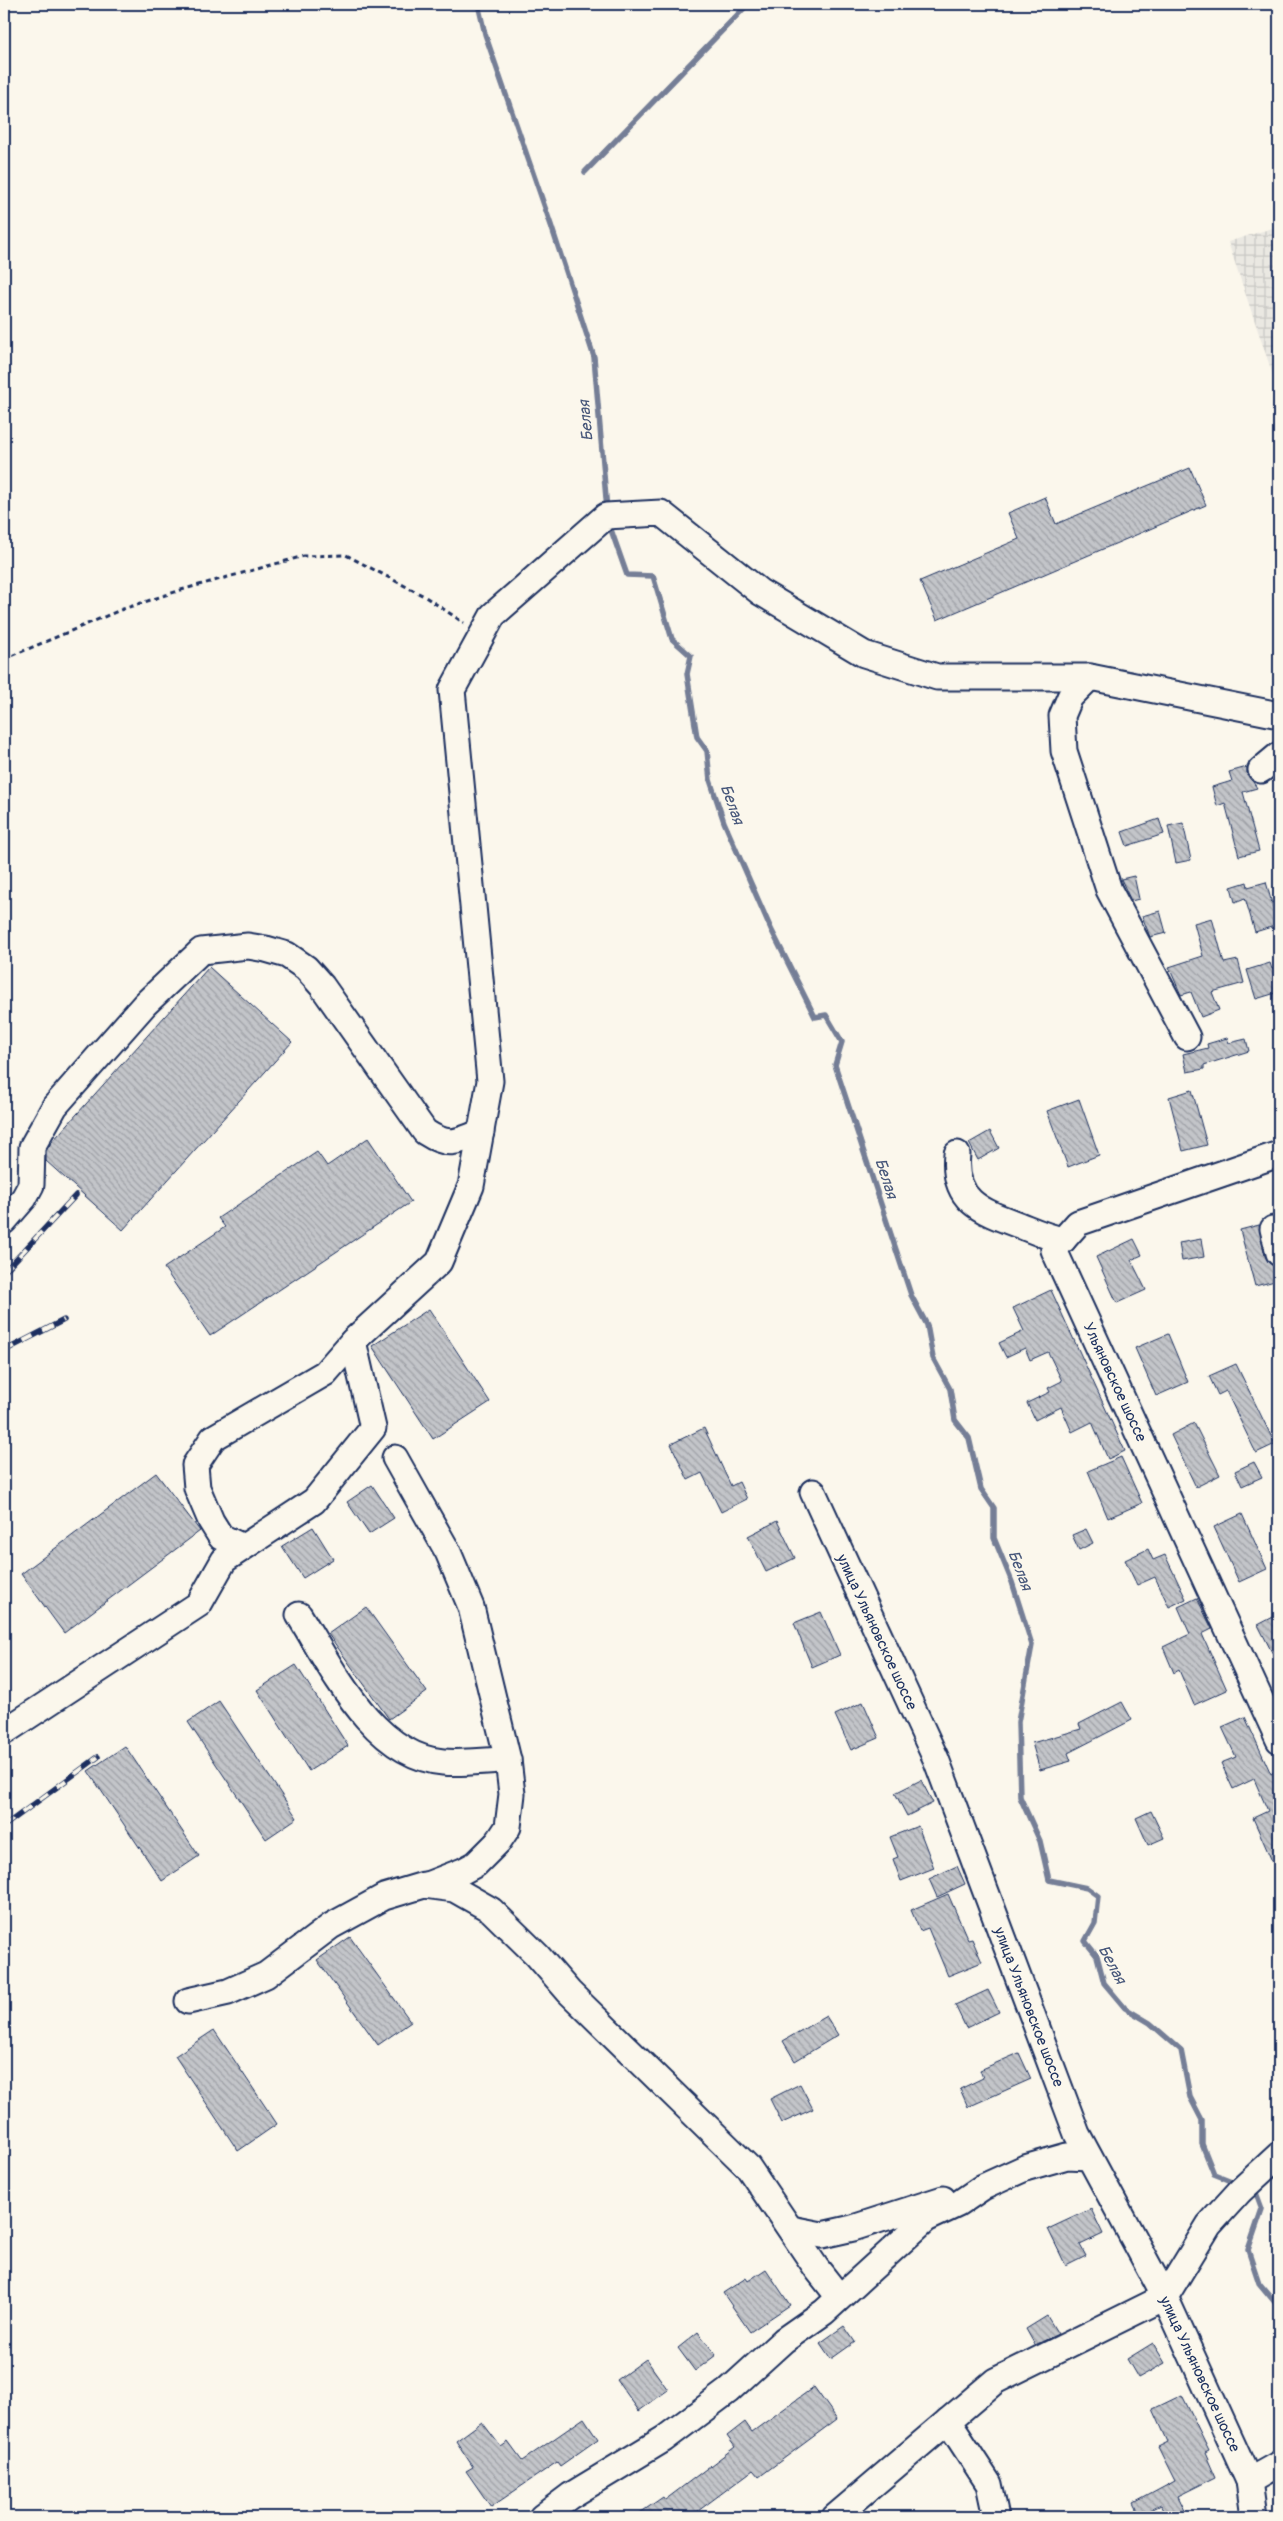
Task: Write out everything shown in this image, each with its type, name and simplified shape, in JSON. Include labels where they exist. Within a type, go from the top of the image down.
[{"type":"street","points":[[243,1547],[221,1537],[211,1521],[197,1488],[195,1465],[213,1438],[325,1373],[353,1341],[439,1262],[471,1186],[490,1081],[452,690],[492,615],[606,516],[661,513],[760,592],[864,654],[937,677],[1090,677],[1279,715]]},
{"type":"street","points":[[1090,677],[1070,697],[1062,716],[1064,750],[1109,890],[1187,1037]]},
{"type":"street","points":[[4,1221],[24,1198],[30,1185],[32,1147],[54,1106],[146,1004],[201,951],[248,946],[287,955],[306,968],[322,986],[425,1132],[443,1143],[459,1142],[481,1132]]},
{"type":"street","points":[[957,1154],[956,1168],[959,1183],[968,1199],[975,1206],[989,1214],[1047,1237],[1063,1240],[1078,1222],[1279,1154]]},
{"type":"street","points":[[1273,1229],[1279,1253]]},
{"type":"street","name":"Ульяновское шоссе","points":[[1063,1240],[1054,1250],[1279,1740]]},
{"type":"street","points":[[4,1732],[199,1604],[224,1560],[314,1501],[373,1428],[353,1341]]},
{"type":"street","points":[[188,2001],[228,1992],[266,1975],[340,1921],[384,1896],[424,1886],[464,1871],[476,1864],[498,1842],[508,1827],[512,1794],[508,1760],[471,1607],[448,1552],[395,1458]]},
{"type":"street","name":"улица Ульяновское шоссе","points":[[813,1492],[936,1759],[1077,2134],[1164,2297],[1249,2481],[1254,2517]]},
{"type":"street","points":[[299,1615],[350,1696],[385,1738],[414,1756],[443,1762],[508,1760]]},
{"type":"street","points":[[424,1886],[454,1889],[491,1910],[537,1955],[569,1992],[748,2167],[817,2269],[839,2297]]},
{"type":"street","points":[[835,2517],[995,2381],[1164,2297],[1209,2225],[1240,2191],[1279,2154]]},
{"type":"street","points":[[542,2517],[570,2496],[664,2439],[728,2391],[784,2340],[824,2312],[926,2219],[958,2204],[977,2191],[1025,2168],[1067,2156],[1089,2157]]},
{"type":"street","points":[[791,2229],[822,2235],[853,2228],[929,2202],[977,2191]]},
{"type":"street","points":[[948,2421],[989,2484],[996,2517]]},
{"type":"street","points":[[1249,2481],[1279,2464]]},
{"type":"path","points":[[4,659],[122,609],[181,590],[304,556],[346,555],[417,592],[465,623]]},
{"type":"shaded area","points":[[1279,226],[1279,393],[1228,242]]},
{"type":"building","points":[[1190,468],[1206,505],[937,620],[920,581],[1019,539],[1008,513],[1045,497],[1056,524]]},
{"type":"building","points":[[1247,767],[1247,773],[1257,788],[1243,792],[1259,851],[1239,856],[1225,803],[1217,806],[1212,787],[1232,781],[1229,772]]},
{"type":"building","points":[[1159,819],[1164,834],[1127,846],[1122,832]]},
{"type":"building","points":[[1183,823],[1191,860],[1176,863],[1168,826]]},
{"type":"building","points":[[1134,876],[1139,899],[1131,901],[1121,879]]},
{"type":"building","points":[[1247,882],[1248,887],[1266,882],[1278,925],[1255,932],[1245,898],[1235,902],[1231,887]]},
{"type":"building","points":[[1160,911],[1166,933],[1150,937],[1142,916]]},
{"type":"building","points":[[1212,918],[1224,963],[1238,960],[1244,983],[1212,992],[1219,1010],[1201,1017],[1191,992],[1181,995],[1169,967],[1203,956],[1194,923]]},
{"type":"building","points":[[1270,963],[1272,969],[1279,967],[1279,992],[1256,999],[1247,970]]},
{"type":"building","points":[[209,967],[292,1042],[123,1230],[46,1161],[46,1151],[51,1143]]},
{"type":"building","points":[[1227,1038],[1229,1043],[1246,1039],[1249,1051],[1204,1065],[1204,1069],[1187,1072],[1183,1054],[1208,1048],[1207,1044]]},
{"type":"building","points":[[1192,1090],[1207,1145],[1183,1151],[1169,1097]]},
{"type":"building","points":[[1079,1099],[1099,1155],[1068,1167],[1047,1111]]},
{"type":"building","points":[[990,1131],[999,1148],[978,1160],[969,1143]]},
{"type":"building","points":[[368,1138],[411,1202],[210,1336],[164,1268],[225,1227],[218,1218],[317,1152],[327,1166]]},
{"type":"building","points":[[1259,1225],[1265,1256],[1269,1263],[1276,1267],[1279,1280],[1255,1286],[1240,1230]]},
{"type":"building","points":[[1134,1239],[1142,1255],[1131,1260],[1146,1290],[1117,1303],[1096,1257]]},
{"type":"building","points":[[1201,1239],[1204,1257],[1182,1261],[1179,1243]]},
{"type":"building","points":[[1051,1290],[1125,1451],[1108,1459],[1092,1422],[1072,1432],[1061,1407],[1035,1420],[1027,1403],[1050,1392],[1048,1388],[1062,1381],[1048,1352],[1030,1360],[1025,1348],[1006,1357],[999,1343],[1024,1331],[1013,1308]]},
{"type":"building","points":[[429,1309],[490,1402],[433,1439],[372,1346]]},
{"type":"building","points":[[1168,1334],[1188,1382],[1156,1396],[1135,1348]]},
{"type":"building","points":[[1236,1364],[1275,1444],[1256,1453],[1226,1391],[1218,1395],[1209,1376]]},
{"type":"building","points":[[1194,1423],[1220,1475],[1196,1487],[1171,1435]]},
{"type":"building","points":[[704,1428],[731,1486],[739,1482],[747,1499],[721,1512],[702,1473],[688,1480],[671,1444]]},
{"type":"building","points":[[1121,1457],[1142,1503],[1108,1518],[1088,1471]]},
{"type":"building","points":[[1254,1462],[1262,1477],[1242,1486],[1235,1471]]},
{"type":"building","points":[[156,1473],[200,1531],[64,1633],[21,1574]]},
{"type":"building","points":[[372,1485],[394,1518],[369,1534],[347,1502]]},
{"type":"building","points":[[1242,1514],[1267,1569],[1239,1582],[1214,1527]]},
{"type":"building","points":[[777,1521],[795,1558],[766,1572],[748,1536]]},
{"type":"building","points":[[313,1527],[333,1559],[303,1578],[282,1546]]},
{"type":"building","points":[[1086,1529],[1093,1543],[1079,1550],[1072,1535]]},
{"type":"building","points":[[1148,1549],[1153,1560],[1165,1555],[1186,1599],[1169,1607],[1155,1577],[1137,1585],[1125,1560]]},
{"type":"building","points":[[1197,1598],[1212,1629],[1202,1634],[1227,1690],[1194,1705],[1179,1670],[1174,1673],[1163,1647],[1190,1634],[1178,1607]]},
{"type":"building","points":[[366,1607],[427,1692],[389,1719],[328,1634]]},
{"type":"building","points":[[821,1612],[840,1655],[812,1667],[794,1623]]},
{"type":"building","points":[[1279,1614],[1279,1666],[1258,1625]]},
{"type":"building","points":[[296,1665],[348,1746],[309,1771],[257,1690]]},
{"type":"building","points":[[219,1701],[297,1818],[266,1839],[188,1722]]},
{"type":"building","points":[[863,1702],[879,1738],[851,1750],[835,1715]]},
{"type":"building","points":[[1122,1702],[1132,1720],[1068,1753],[1071,1761],[1040,1770],[1032,1743],[1081,1729],[1079,1724]]},
{"type":"building","points":[[1245,1717],[1271,1774],[1274,1772],[1279,1784],[1279,1877],[1253,1818],[1268,1811],[1254,1779],[1233,1789],[1221,1763],[1236,1757],[1222,1727]]},
{"type":"building","points":[[125,1746],[199,1856],[162,1881],[88,1771]]},
{"type":"building","points":[[921,1780],[933,1803],[907,1816],[895,1793]]},
{"type":"building","points":[[1151,1811],[1164,1838],[1148,1845],[1136,1818]]},
{"type":"building","points":[[918,1826],[934,1868],[901,1881],[893,1859],[898,1857],[890,1837]]},
{"type":"building","points":[[957,1866],[965,1884],[937,1897],[929,1879]]},
{"type":"building","points":[[948,1894],[968,1940],[972,1939],[982,1962],[948,1976],[928,1928],[920,1931],[911,1910]]},
{"type":"building","points":[[350,1937],[411,2022],[378,2045],[317,1960]]},
{"type":"building","points":[[988,1990],[999,2012],[966,2028],[955,2005]]},
{"type":"building","points":[[826,2016],[838,2035],[795,2061],[783,2041]]},
{"type":"building","points":[[214,2030],[277,2124],[238,2151],[175,2056]]},
{"type":"building","points":[[1019,2053],[1031,2079],[968,2107],[960,2089],[983,2078],[980,2070]]},
{"type":"building","points":[[800,2084],[813,2109],[782,2123],[770,2099]]},
{"type":"building","points":[[1091,2209],[1103,2234],[1080,2245],[1086,2256],[1066,2266],[1048,2229]]},
{"type":"building","points":[[766,2269],[790,2305],[750,2332],[723,2293],[746,2278],[748,2281]]},
{"type":"building","points":[[1047,2316],[1058,2334],[1035,2345],[1026,2329]]},
{"type":"building","points":[[844,2326],[855,2342],[831,2359],[820,2343]]},
{"type":"building","points":[[698,2332],[716,2355],[695,2371],[678,2348]]},
{"type":"building","points":[[1153,2343],[1165,2363],[1138,2378],[1127,2359]]},
{"type":"building","points":[[646,2359],[668,2390],[639,2411],[617,2380]]},
{"type":"building","points":[[814,2387],[837,2419],[759,2477],[753,2470],[690,2517],[634,2517],[663,2497],[665,2500],[735,2447],[727,2436],[745,2422],[752,2432]]},
{"type":"building","points":[[1182,2395],[1209,2450],[1205,2452],[1216,2477],[1178,2496],[1188,2517],[1167,2517],[1160,2505],[1140,2515],[1134,2503],[1175,2481],[1158,2447],[1168,2442],[1153,2409]]},
{"type":"building","points":[[584,2418],[598,2439],[560,2466],[557,2462],[491,2507],[466,2471],[473,2467],[456,2441],[482,2422],[501,2447],[508,2442],[522,2461]]},
{"type":"waterway","name":"Белая","points":[[478,4],[485,34],[594,357],[607,510]]},
{"type":"waterway","points":[[585,172],[748,4]]},
{"type":"waterway","name":"Белая","points":[[609,524],[627,575],[653,576],[672,639],[691,656],[687,674],[697,737],[707,751],[710,780],[724,822],[771,929],[815,1017],[826,1015],[842,1042],[835,1065],[911,1295],[927,1325],[933,1358],[950,1389],[955,1420],[969,1438],[981,1489],[994,1508],[994,1538],[1012,1582],[1032,1645],[1018,1722],[1020,1797],[1040,1841],[1049,1880],[1087,1888],[1098,1896],[1095,1923],[1085,1941],[1097,1956],[1104,1983],[1125,2008],[1150,2023],[1181,2050],[1190,2097],[1202,2120],[1202,2144],[1214,2174],[1239,2184]]},
{"type":"waterway","name":"Белая","points":[[1252,2189],[1255,2190],[1262,2209],[1248,2250],[1259,2283],[1279,2307]]},
{"type":"railway","points":[[4,1272],[76,1195]]},
{"type":"railway","points":[[4,1351],[64,1320]]},
{"type":"railway","points":[[4,1826],[98,1757]]}]
